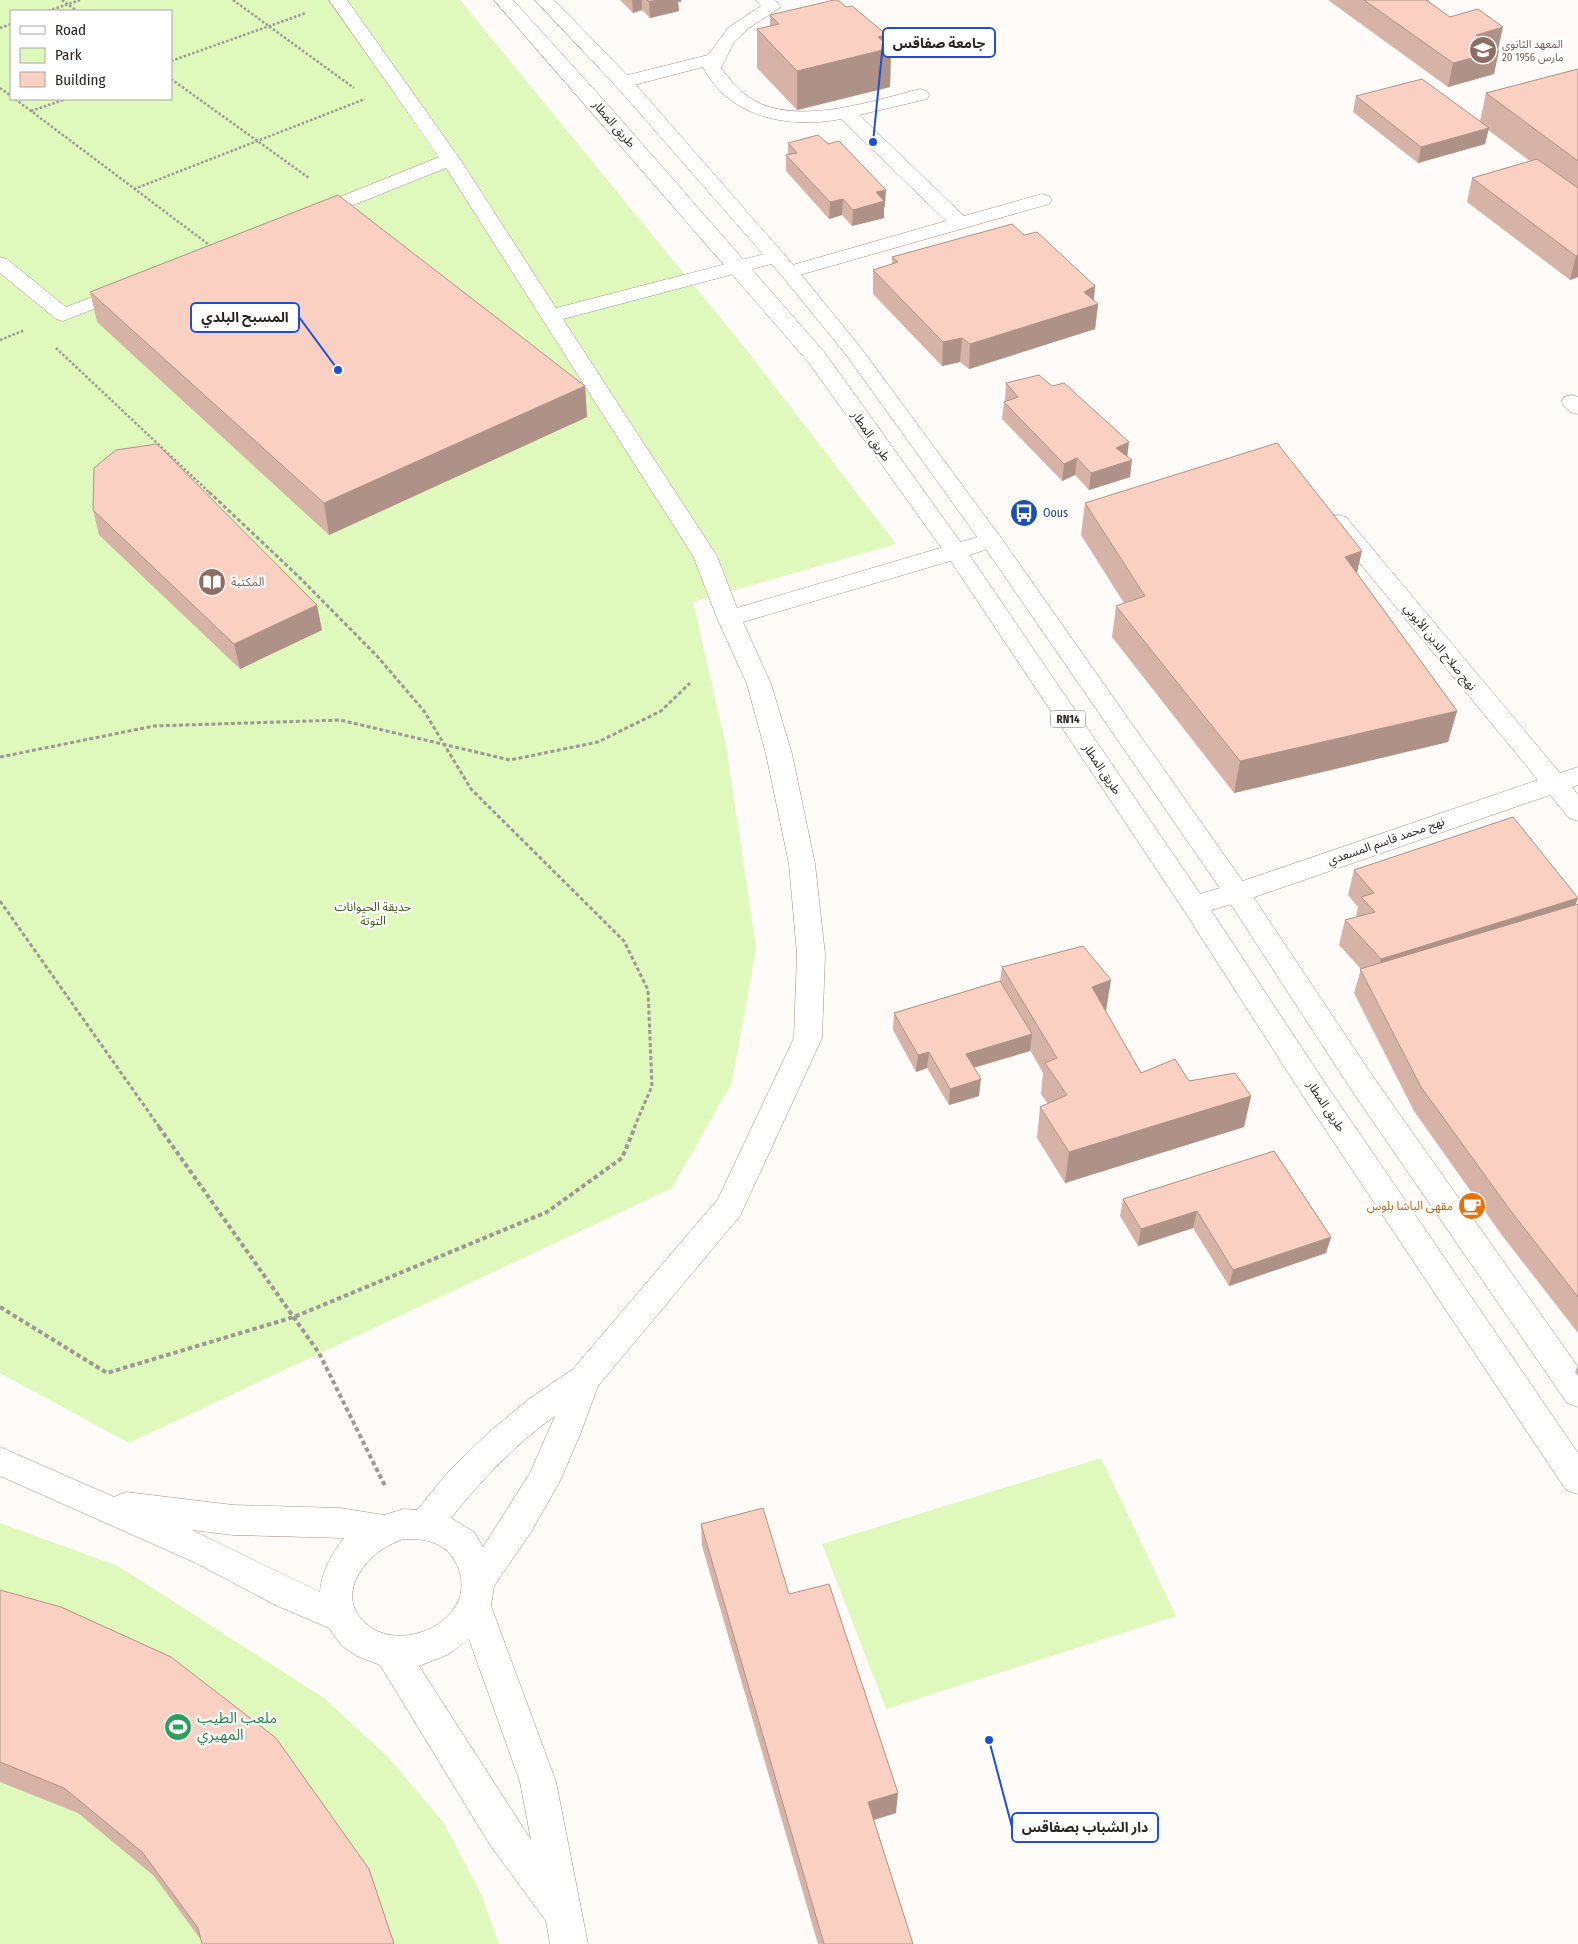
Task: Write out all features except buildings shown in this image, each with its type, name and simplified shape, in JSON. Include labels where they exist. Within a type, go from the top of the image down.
[{"type":"main road","name":"طريق المطار","points":[[503,0],[817,358],[956,552],[1194,905],[1315,1091],[1578,1480]]},
{"type":"main road","points":[[544,0],[623,82],[782,265],[854,352],[991,540],[1238,893],[1364,1086],[1578,1393]]},
{"type":"main road","points":[[765,0],[772,6],[748,20],[727,37],[716,54],[712,68],[721,84],[741,100],[769,113],[797,118],[846,113],[920,95]]},
{"type":"main road","points":[[339,1],[450,159],[705,556],[729,618],[759,684],[779,754],[802,864],[811,954],[808,1038],[729,1207],[674,1276],[584,1380],[540,1409],[499,1443],[460,1482],[404,1526],[363,1542],[349,1558],[339,1577],[336,1597],[341,1617],[353,1634],[370,1647],[392,1653],[417,1651],[441,1642],[460,1626],[476,1594],[543,1481],[567,1430],[584,1380]]},
{"type":"main road","points":[[623,82],[715,59]]},
{"type":"main road","points":[[846,113],[960,223]]},
{"type":"main road","points":[[298,220],[450,159]]},
{"type":"main road","points":[[551,316],[738,267],[782,265],[960,223],[1042,200]]},
{"type":"main road","points":[[0,263],[63,315],[146,282]]},
{"type":"main road","name":"نهج صلاح الدين الأيوبي","points":[[1322,503],[1578,812]]},
{"type":"main road","points":[[729,618],[956,552],[991,540]]},
{"type":"main road","name":"نهج محمد قاسم المسعدي","points":[[1194,905],[1238,893],[1553,783],[1578,776]]},
{"type":"main road","points":[[0,1461],[92,1503],[208,1552],[287,1594],[341,1617]]},
{"type":"main road","points":[[92,1503],[232,1520],[404,1526],[447,1531],[464,1544],[475,1563],[476,1594],[538,1782],[566,1929]]},
{"type":"main road","points":[[392,1653],[503,1832],[566,1929]]},
{"type":"path","points":[[62,0],[76,10]]},
{"type":"path","points":[[51,10],[80,0]]},
{"type":"path","points":[[134,189],[259,142],[368,98],[233,0]]},
{"type":"path","points":[[172,61],[339,1]]},
{"type":"path","points":[[172,80],[342,202]]},
{"type":"path","points":[[16,100],[220,252]]},
{"type":"path","points":[[31,111],[63,100]]},
{"type":"path","points":[[0,1307],[107,1373],[294,1317],[547,1212],[622,1158],[652,1086],[648,990],[624,941],[471,789],[424,711],[377,656],[298,576],[55,347]]},
{"type":"path","points":[[0,758],[154,726],[340,720],[510,760],[598,742],[660,711],[690,683]]},
{"type":"path","points":[[0,901],[319,1354],[404,1526]]},
{"type":"green space","name":"حديقة الحيوانات التوتة","points":[[0,0],[460,0],[745,348],[896,544],[693,602],[726,746],[756,948],[732,1082],[672,1188],[129,1443],[0,1373]]},
{"type":"green space","points":[[1101,1458],[1176,1616],[886,1709],[822,1544]]},
{"type":"green space","name":"ملعب الطيب المهيري","points":[[0,1523],[118,1566],[324,1698],[388,1757],[443,1822],[482,1896],[499,1944],[0,1944]]},
{"type":"place","name":"المعهد الثانوي 20 مارس 1956","points":[[1483,50]]},
{"type":"place","name":"جامعة صفاقس","points":[[873,142]]},
{"type":"place","name":"المسبح البلدي","points":[[338,370]]},
{"type":"place","name":"Oous","points":[[1024,513]]},
{"type":"place","name":"المكتبة","points":[[212,582]]},
{"type":"place","name":"مقهى الباشا بلوس","points":[[1472,1206]]},
{"type":"place","name":"ملعب الطيب المهيري","points":[[178,1727]]},
{"type":"place","name":"دار الشباب بصفاقس","points":[[989,1740]]}]
